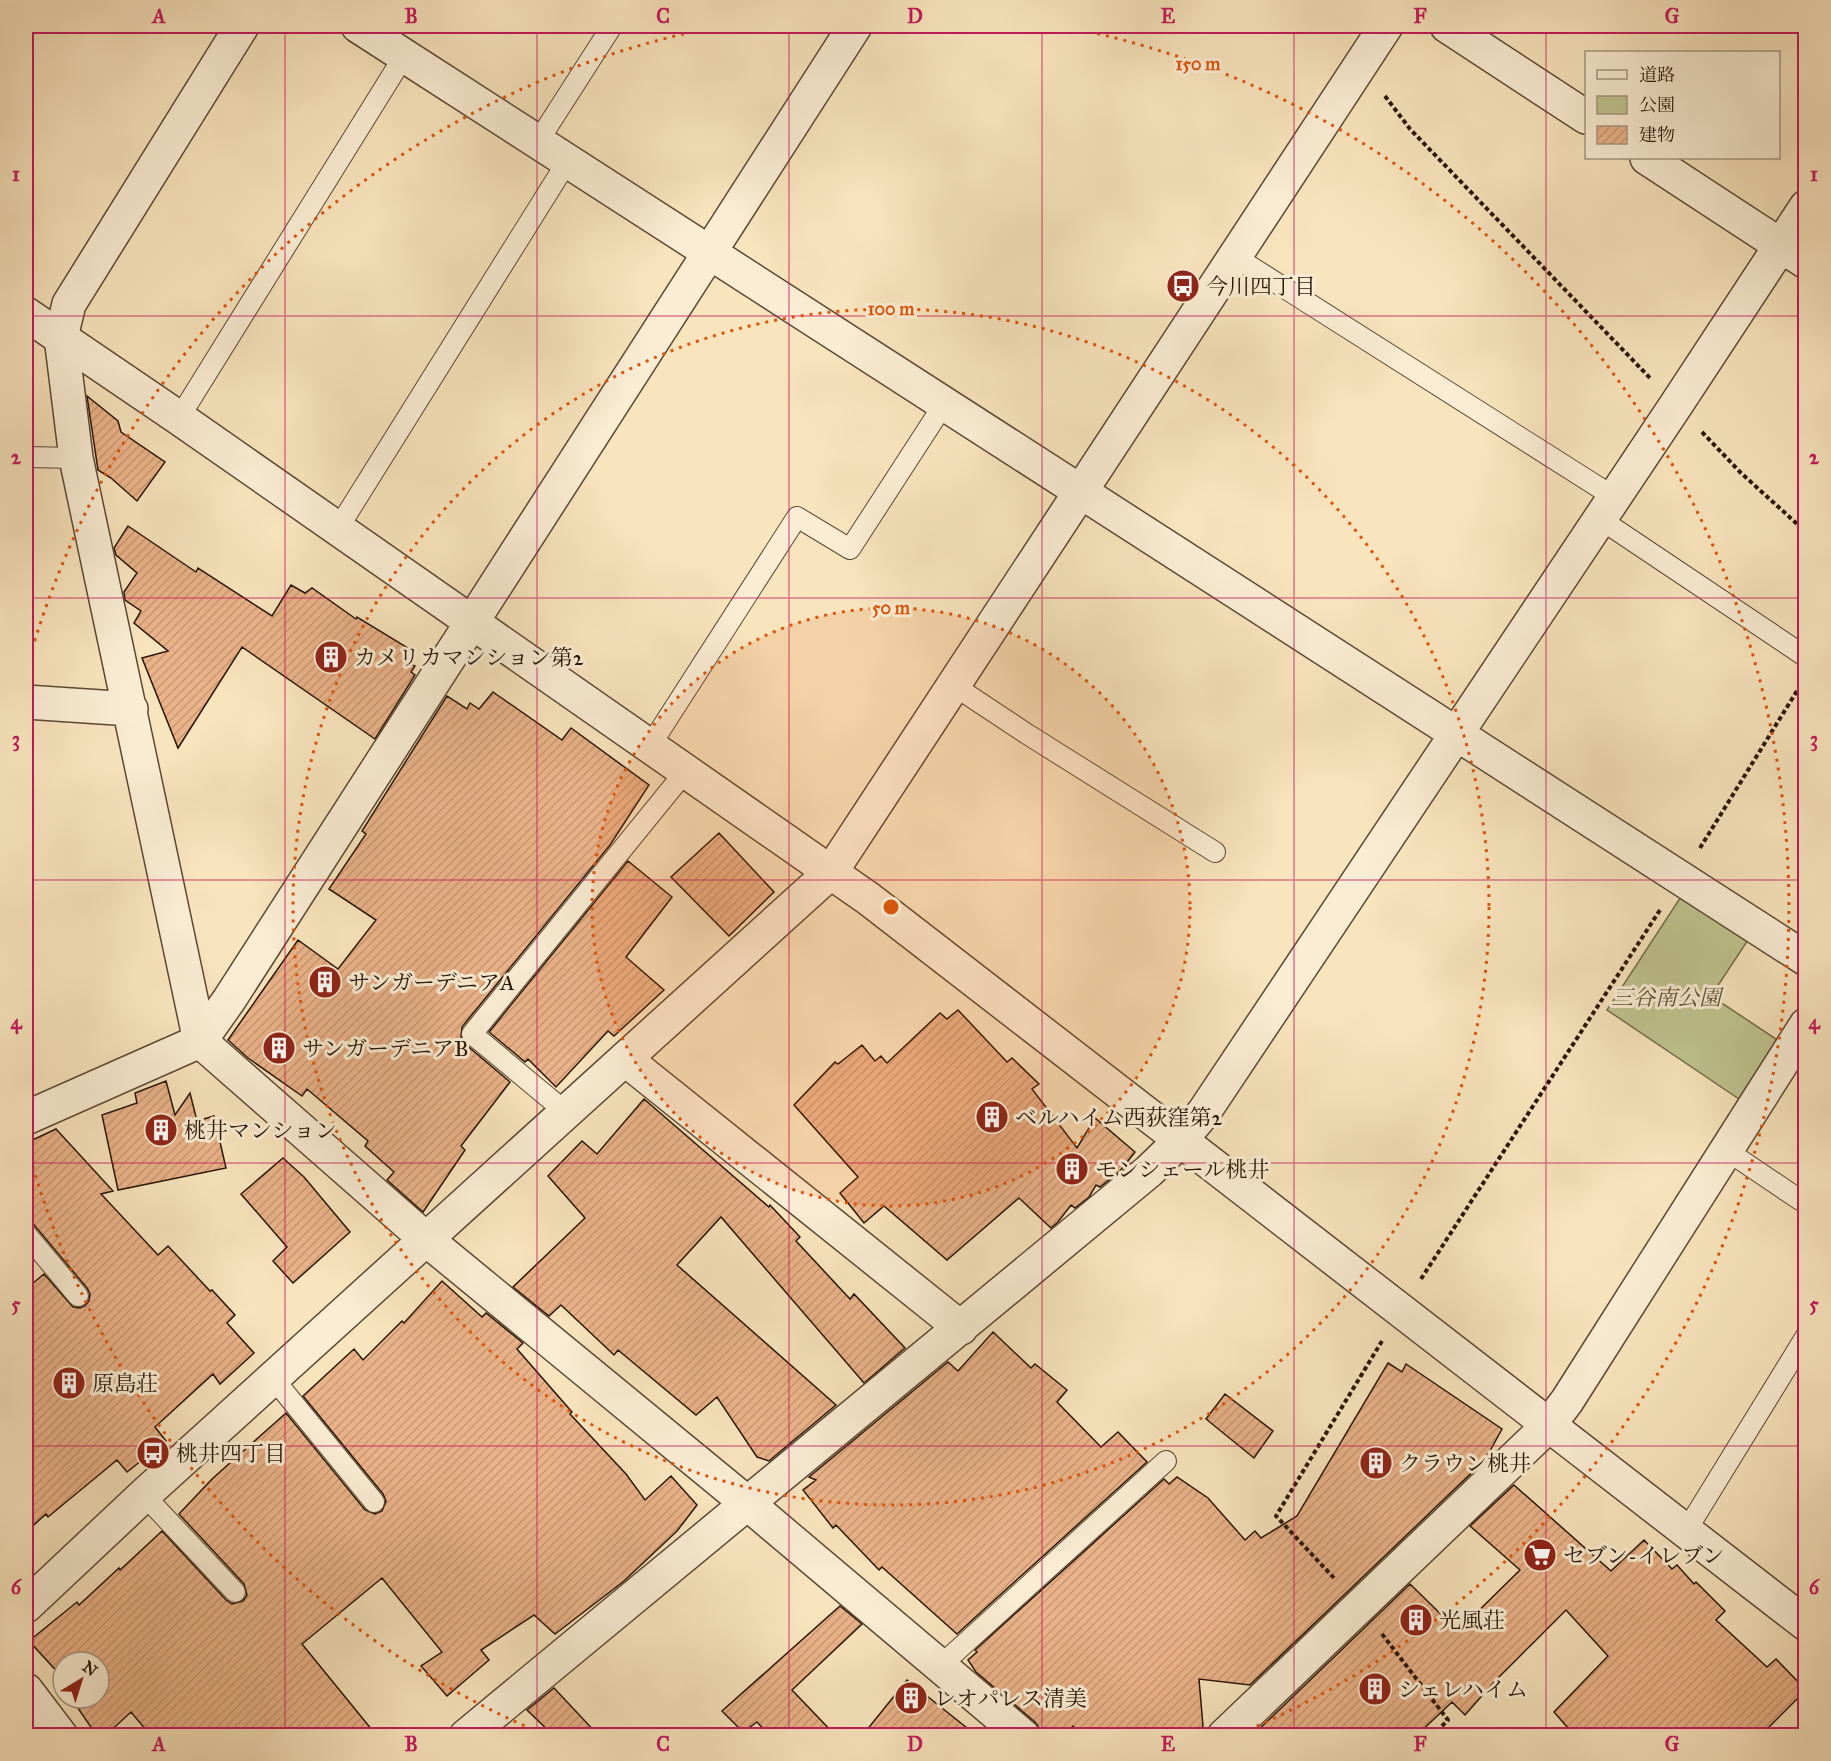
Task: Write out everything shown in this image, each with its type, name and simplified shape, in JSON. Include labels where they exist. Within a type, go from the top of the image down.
[{"type":"street","points":[[242,26],[69,304],[61,337],[76,458],[200,1041],[427,1240],[747,1503],[1023,1736]]},
{"type":"street","points":[[358,26],[537,143],[709,250],[1080,492],[1806,959]]},
{"type":"street","points":[[26,1118],[200,1041],[229,1000],[855,26]]},
{"type":"street","points":[[26,1606],[144,1495],[831,872],[1386,26]]},
{"type":"street","points":[[1447,26],[1585,116]]},
{"type":"street","points":[[1649,159],[1793,253]]},
{"type":"street","points":[[466,1736],[961,1328],[1149,1171],[1180,1141],[1204,1112],[1676,405],[1793,253],[1806,207]]},
{"type":"street","points":[[26,315],[179,418],[869,899],[1806,1624]]},
{"type":"street","points":[[26,702],[131,709]]},
{"type":"street","points":[[1224,1736],[1548,1426],[1567,1401],[1806,1025]]},
{"type":"street","points":[[625,1059],[961,1328]]},
{"type":"street","points":[[26,1690],[61,1736]]},
{"type":"lane","points":[[537,143],[612,26]]},
{"type":"lane","points":[[179,418],[405,56]]},
{"type":"lane","points":[[337,530],[567,162]]},
{"type":"lane","points":[[1234,256],[1607,508],[1806,657]]},
{"type":"lane","points":[[650,746],[797,517],[850,549],[944,404]]},
{"type":"lane","points":[[26,457],[76,458]]},
{"type":"lane","points":[[953,685],[1027,735],[1215,852]]},
{"type":"lane","points":[[567,1113],[472,1034],[686,772]]},
{"type":"lane","points":[[1726,1150],[1800,1200]]},
{"type":"lane","points":[[26,1234],[78,1296]]},
{"type":"lane","points":[[1686,1531],[1806,1336]]},
{"type":"lane","points":[[273,1378],[374,1502]]},
{"type":"lane","points":[[940,1666],[1166,1461]]},
{"type":"lane","points":[[144,1495],[235,1592]]},
{"type":"path","points":[[1361,64],[1410,129],[1741,473],[1806,532]]},
{"type":"path","points":[[1432,1736],[1448,1720],[1360,1606],[1276,1516],[1400,1311],[1681,879],[1806,676]]},
{"type":"green space","name":"三谷南公園","points":[[1684,892],[1750,937],[1711,996],[1779,1041],[1742,1101],[1607,1010]]},
{"type":"building","points":[[87,396],[118,421],[121,432],[165,462],[137,501],[111,478],[98,470]]},
{"type":"building","points":[[128,526],[196,572],[198,568],[272,616],[291,585],[305,593],[312,588],[356,619],[357,617],[408,648],[405,661],[415,666],[411,672],[415,675],[375,739],[242,647],[178,748],[142,658],[168,651],[134,623],[141,611],[125,600],[124,592],[137,573],[116,555],[114,548]]},
{"type":"building","points":[[493,692],[562,740],[571,728],[649,785],[610,845],[462,1027],[461,1038],[464,1043],[510,1082],[461,1146],[465,1150],[423,1212],[387,1180],[394,1172],[365,1146],[368,1141],[307,1089],[302,1096],[248,1058],[228,1040],[298,940],[338,969],[376,920],[329,889],[366,834],[362,831],[447,696],[467,709],[470,703],[479,709]]},
{"type":"building","points":[[719,833],[774,892],[729,936],[671,877]]},
{"type":"building","points":[[628,861],[672,897],[626,957],[664,990],[614,1036],[608,1031],[556,1087],[528,1059],[525,1062],[489,1032]]},
{"type":"building","points":[[958,1010],[1007,1062],[1012,1058],[1039,1084],[1032,1089],[1077,1148],[1095,1118],[1135,1152],[1120,1171],[1100,1187],[1096,1185],[1089,1197],[1075,1208],[1071,1205],[1051,1228],[1019,1198],[947,1260],[884,1206],[864,1223],[840,1193],[858,1177],[794,1105],[835,1062],[838,1064],[862,1045],[875,1061],[881,1056],[887,1063],[940,1013],[947,1019]]},
{"type":"building","name":"桃井マンション","points":[[166,1081],[175,1115],[190,1093],[197,1121],[214,1116],[226,1168],[118,1190],[102,1115],[137,1103],[135,1093]]},
{"type":"building","points":[[644,1099],[769,1207],[770,1205],[800,1237],[796,1241],[850,1299],[854,1294],[905,1348],[864,1383],[721,1217],[677,1265],[836,1405],[769,1461],[757,1457],[717,1397],[696,1415],[618,1350],[614,1355],[561,1305],[549,1316],[513,1287],[585,1218],[548,1176],[582,1141],[597,1154]]},
{"type":"building","points":[[56,1129],[113,1191],[101,1194],[158,1255],[168,1246],[235,1315],[227,1323],[254,1353],[220,1384],[213,1374],[155,1427],[166,1441],[127,1472],[117,1460],[48,1517],[46,1514],[26,1532],[26,1289],[44,1274],[73,1307],[85,1306],[90,1294],[26,1217],[26,1143]]},
{"type":"building","points":[[283,1158],[304,1177],[350,1232],[293,1283],[273,1261],[287,1247],[241,1194]]},
{"type":"building","points":[[442,1281],[482,1317],[486,1313],[523,1343],[517,1349],[572,1412],[570,1414],[626,1474],[645,1500],[671,1476],[697,1505],[677,1531],[624,1581],[555,1634],[534,1615],[481,1650],[489,1660],[447,1696],[421,1666],[442,1652],[382,1578],[302,1644],[377,1736],[151,1736],[131,1712],[105,1736],[97,1736],[79,1710],[111,1710],[111,1650],[51,1650],[51,1665],[29,1641],[77,1602],[79,1605],[162,1531],[226,1600],[232,1604],[243,1601],[247,1595],[244,1584],[179,1514],[212,1479],[286,1413],[365,1510],[375,1514],[382,1511],[386,1501],[383,1494],[303,1396],[354,1349],[363,1360],[402,1321],[404,1323]]},
{"type":"building","points":[[993,1332],[1031,1368],[1035,1364],[1067,1390],[1057,1402],[1101,1447],[1118,1432],[1147,1462],[957,1634],[882,1567],[879,1570],[836,1525],[833,1528],[803,1490],[816,1480],[809,1477],[948,1362],[958,1371]]},
{"type":"building","points":[[1388,1363],[1402,1372],[1406,1364],[1502,1429],[1485,1460],[1250,1685],[1199,1679],[1203,1726],[1194,1736],[1082,1736],[1073,1726],[1064,1736],[1041,1736],[1040,1729],[1035,1722],[976,1672],[968,1660],[977,1652],[975,1650],[1164,1479],[1169,1484],[1177,1477],[1208,1498],[1245,1540],[1255,1531],[1261,1538],[1297,1516]]},
{"type":"building","points":[[1225,1394],[1273,1431],[1254,1458],[1206,1419]]},
{"type":"building","points":[[1514,1485],[1611,1571],[1644,1540],[1672,1569],[1677,1565],[1694,1584],[1696,1582],[1725,1611],[1716,1620],[1767,1667],[1776,1659],[1806,1690],[1760,1736],[1575,1736],[1554,1712],[1608,1656],[1566,1610],[1496,1680],[1465,1715],[1452,1702],[1416,1736],[1252,1736],[1410,1584],[1458,1631],[1520,1570],[1470,1526]]},
{"type":"building","points":[[840,1606],[862,1624],[792,1690],[836,1736],[770,1736],[757,1722],[743,1732],[722,1711]]},
{"type":"building","name":"レオパレス清美","points":[[907,1680],[977,1736],[862,1736]]},
{"type":"building","points":[[554,1688],[599,1736],[554,1736],[527,1710]]},
{"type":"place","name":"今川四丁目","points":[[1183,286]]},
{"type":"place","name":"カメリカマンション第2","points":[[331,657]]},
{"type":"place","name":"サンガーデニアA","points":[[325,982]]},
{"type":"place","name":"サンガーデニアB","points":[[279,1048]]},
{"type":"place","name":"ベルハイム西荻窪第2","points":[[992,1117]]},
{"type":"place","name":"桃井マンション","points":[[161,1130]]},
{"type":"place","name":"モンシェール桃井","points":[[1072,1169]]},
{"type":"place","name":"原島荘","points":[[69,1383]]},
{"type":"place","name":"桃井四丁目","points":[[153,1453]]},
{"type":"place","name":"クラウン桃井","points":[[1376,1463]]},
{"type":"place","name":"セブン-イレブン","points":[[1540,1555]]},
{"type":"place","name":"光風荘","points":[[1416,1620]]},
{"type":"place","name":"シェレハイム","points":[[1375,1689]]},
{"type":"place","name":"レオパレス清美","points":[[911,1698]]}]
